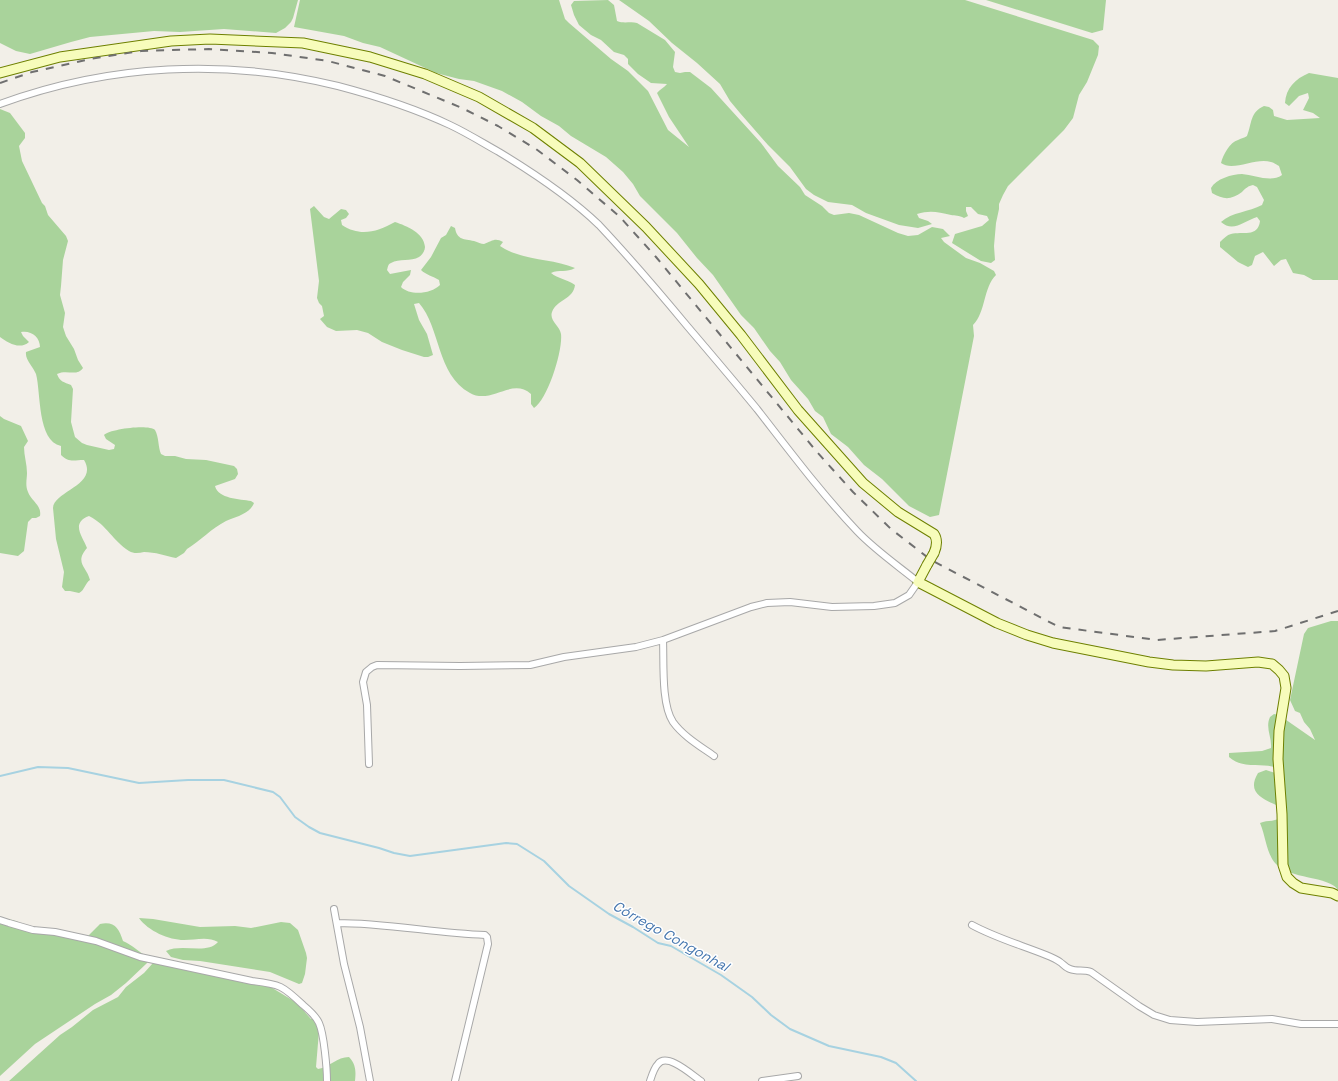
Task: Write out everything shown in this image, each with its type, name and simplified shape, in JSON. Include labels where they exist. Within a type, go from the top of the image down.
[{"type":"street","points":[[0,73],[60,57],[171,41],[210,39],[280,42],[303,44],[370,57],[425,74],[479,97],[533,128],[580,163],[646,227],[699,284],[741,335],[798,410],[863,484],[898,512],[934,534],[937,541],[934,553],[918,582],[909,595],[895,603],[874,606],[832,607],[790,602],[767,603],[751,607],[663,640],[636,647],[564,657],[530,664],[372,666],[366,672],[363,682],[367,705],[369,764]]},
{"type":"street","points":[[0,104],[27,93],[53,86],[118,74],[163,69],[206,68],[254,71],[296,76],[320,81],[383,98],[449,124],[519,164],[571,201],[596,222],[646,277],[740,388],[804,469],[856,530],[881,553],[918,582],[997,622],[1027,635],[1053,643],[1142,661],[1173,665],[1206,666],[1258,662],[1272,664],[1284,676],[1286,688],[1279,731],[1278,759],[1282,814],[1283,865],[1287,877],[1292,884],[1300,888],[1332,893],[1338,896]]},
{"type":"street","points":[[663,640],[665,694],[673,721],[681,732],[714,756]]},
{"type":"street","points":[[334,909],[344,964],[360,1027],[370,1081]]},
{"type":"street","points":[[0,920],[28,928],[96,941],[140,957],[281,986],[308,1009],[319,1023],[322,1031],[327,1081]]},
{"type":"street","points":[[337,923],[363,923],[485,935],[487,937],[488,944],[455,1081]]},
{"type":"street","points":[[972,925],[1000,939],[1026,947],[1047,956],[1075,971],[1086,970],[1091,972],[1139,1006],[1166,1019],[1197,1022],[1272,1019],[1301,1024],[1338,1024]]},
{"type":"street","points":[[650,1081],[658,1063],[664,1060],[672,1062],[701,1081]]},
{"type":"street","points":[[762,1081],[798,1076]]},
{"type":"green space","points":[[0,0],[298,0],[291,22],[285,28],[276,33],[224,29],[180,32],[154,31],[90,37],[30,54],[16,51],[0,43]]},
{"type":"green space","points":[[300,0],[559,0],[565,19],[611,59],[628,71],[648,91],[668,130],[689,147],[669,117],[657,93],[667,84],[651,83],[638,74],[628,64],[628,59],[624,55],[614,52],[601,40],[591,35],[579,25],[571,5],[574,1],[608,0],[614,5],[617,21],[637,23],[665,40],[675,52],[673,67],[675,72],[690,72],[711,88],[761,143],[778,166],[800,187],[805,195],[822,206],[829,213],[834,215],[849,213],[859,215],[908,236],[918,235],[932,227],[943,229],[950,236],[941,238],[944,242],[966,258],[980,263],[994,271],[996,275],[989,286],[980,314],[973,325],[974,336],[939,515],[930,517],[909,506],[882,479],[864,465],[848,447],[831,434],[823,417],[815,411],[808,399],[791,380],[780,362],[770,351],[754,328],[741,315],[713,275],[677,233],[640,196],[633,184],[623,172],[606,157],[571,136],[559,126],[541,116],[522,102],[502,91],[474,81],[436,73],[380,47],[344,36],[294,27]]},
{"type":"green space","points":[[619,0],[965,0],[1093,40],[1099,46],[1098,55],[1087,82],[1079,95],[1073,118],[1064,130],[1008,186],[1003,195],[999,204],[996,223],[994,246],[995,260],[991,263],[981,261],[952,243],[955,234],[982,226],[989,220],[987,216],[978,214],[971,207],[966,207],[968,216],[964,218],[934,212],[917,214],[919,218],[932,224],[918,228],[899,225],[866,213],[852,205],[828,202],[814,195],[806,189],[790,167],[740,113],[730,101],[720,84],[649,21]]},
{"type":"green space","points":[[986,0],[1106,0],[1103,30],[1092,33]]},
{"type":"green space","points":[[1309,73],[1338,78],[1338,280],[1313,280],[1304,275],[1293,273],[1286,259],[1281,260],[1274,266],[1263,252],[1255,256],[1252,265],[1248,267],[1238,262],[1220,247],[1220,242],[1231,234],[1253,232],[1259,226],[1260,221],[1257,217],[1234,226],[1225,225],[1221,222],[1230,216],[1262,205],[1264,200],[1257,187],[1253,185],[1231,198],[1220,197],[1212,193],[1211,188],[1220,180],[1234,175],[1242,174],[1263,178],[1273,178],[1282,175],[1279,166],[1272,162],[1259,161],[1232,166],[1221,163],[1223,156],[1232,143],[1247,136],[1252,118],[1259,108],[1264,106],[1269,107],[1273,110],[1274,116],[1287,120],[1320,118],[1313,113],[1303,110],[1309,98],[1308,93],[1299,96],[1289,106],[1285,103],[1289,88],[1299,78]]},
{"type":"green space","points":[[0,109],[10,113],[25,133],[25,138],[19,146],[22,161],[42,203],[45,206],[48,215],[66,236],[68,241],[63,260],[60,295],[65,313],[63,327],[66,336],[83,368],[81,371],[75,373],[64,372],[57,374],[61,380],[71,385],[73,389],[71,422],[75,437],[87,445],[109,450],[114,449],[115,445],[106,439],[104,435],[114,431],[130,428],[151,428],[155,430],[161,454],[165,456],[206,460],[234,466],[237,469],[238,474],[235,479],[215,486],[217,490],[220,494],[225,496],[251,501],[254,503],[249,510],[221,524],[176,558],[152,553],[131,552],[123,547],[101,524],[89,516],[83,519],[80,522],[79,530],[87,548],[83,553],[81,561],[90,580],[79,593],[65,591],[62,587],[64,572],[56,539],[53,508],[55,502],[60,497],[81,482],[86,476],[87,469],[84,460],[69,460],[61,455],[61,446],[53,442],[44,426],[41,415],[36,374],[26,355],[26,352],[40,347],[37,337],[28,332],[21,332],[29,342],[18,346],[0,337]]},
{"type":"green space","points":[[314,206],[324,217],[329,219],[341,209],[346,210],[349,214],[346,218],[341,220],[342,225],[355,231],[375,231],[395,222],[410,228],[418,234],[422,238],[425,247],[422,254],[416,258],[389,264],[387,270],[390,274],[411,270],[410,275],[403,282],[401,287],[410,292],[426,292],[440,285],[439,280],[421,270],[431,257],[441,238],[446,235],[451,226],[455,228],[459,237],[464,239],[482,244],[498,240],[503,242],[500,246],[509,251],[527,257],[556,262],[575,268],[551,273],[575,285],[571,294],[557,304],[551,315],[561,334],[560,351],[554,374],[539,403],[534,408],[531,404],[531,394],[516,388],[486,396],[478,396],[470,393],[459,385],[445,363],[426,313],[419,303],[414,304],[419,320],[427,334],[433,355],[428,357],[402,350],[382,342],[368,333],[357,330],[336,331],[327,327],[320,319],[324,316],[322,306],[317,298],[319,281],[310,209]]},
{"type":"green space","points":[[0,416],[21,426],[28,441],[24,447],[27,470],[27,489],[29,495],[38,506],[40,512],[40,516],[32,518],[28,522],[24,551],[18,556],[0,553]]},
{"type":"green space","points":[[1331,621],[1338,621],[1338,890],[1334,885],[1327,882],[1290,872],[1282,869],[1276,864],[1268,850],[1260,823],[1278,819],[1278,806],[1262,798],[1255,790],[1254,786],[1258,773],[1266,770],[1275,773],[1277,769],[1267,766],[1241,764],[1229,757],[1229,753],[1262,751],[1271,748],[1268,725],[1270,717],[1274,714],[1279,715],[1315,740],[1300,713],[1295,711],[1290,700],[1304,634],[1308,628]]},
{"type":"green space","points":[[0,917],[16,921],[29,927],[87,937],[100,924],[105,923],[113,925],[120,933],[123,941],[149,957],[149,961],[111,995],[35,1044],[0,1076]]},
{"type":"green space","points":[[139,918],[200,927],[235,926],[251,928],[281,922],[290,923],[298,930],[307,958],[302,983],[299,984],[270,972],[171,957],[166,951],[179,948],[207,948],[218,942],[210,939],[178,940],[153,931]]},
{"type":"green space","points":[[153,963],[269,986],[297,1003],[311,1019],[317,1019],[319,1031],[316,1067],[318,1069],[322,1068],[345,1057],[349,1057],[355,1068],[355,1081],[9,1081],[60,1035],[93,1010],[118,997],[126,987],[144,973]]},
{"type":"waterway","name":"Córrego Congonhal","points":[[0,776],[38,767],[68,768],[139,783],[188,780],[224,780],[273,792],[280,797],[295,817],[320,833],[410,856],[506,843],[517,844],[544,861],[569,886],[609,914],[658,943],[671,946],[721,975],[752,997],[771,1015],[790,1029],[829,1046],[881,1057],[896,1063],[916,1081]]},
{"type":"railway","points":[[0,83],[32,72],[90,59],[141,51],[209,49],[272,53],[328,61],[385,76],[462,108],[498,126],[536,149],[577,180],[620,217],[656,257],[817,452],[853,492],[891,529],[931,560],[1059,627],[1157,640],[1275,631],[1338,611]]}]
